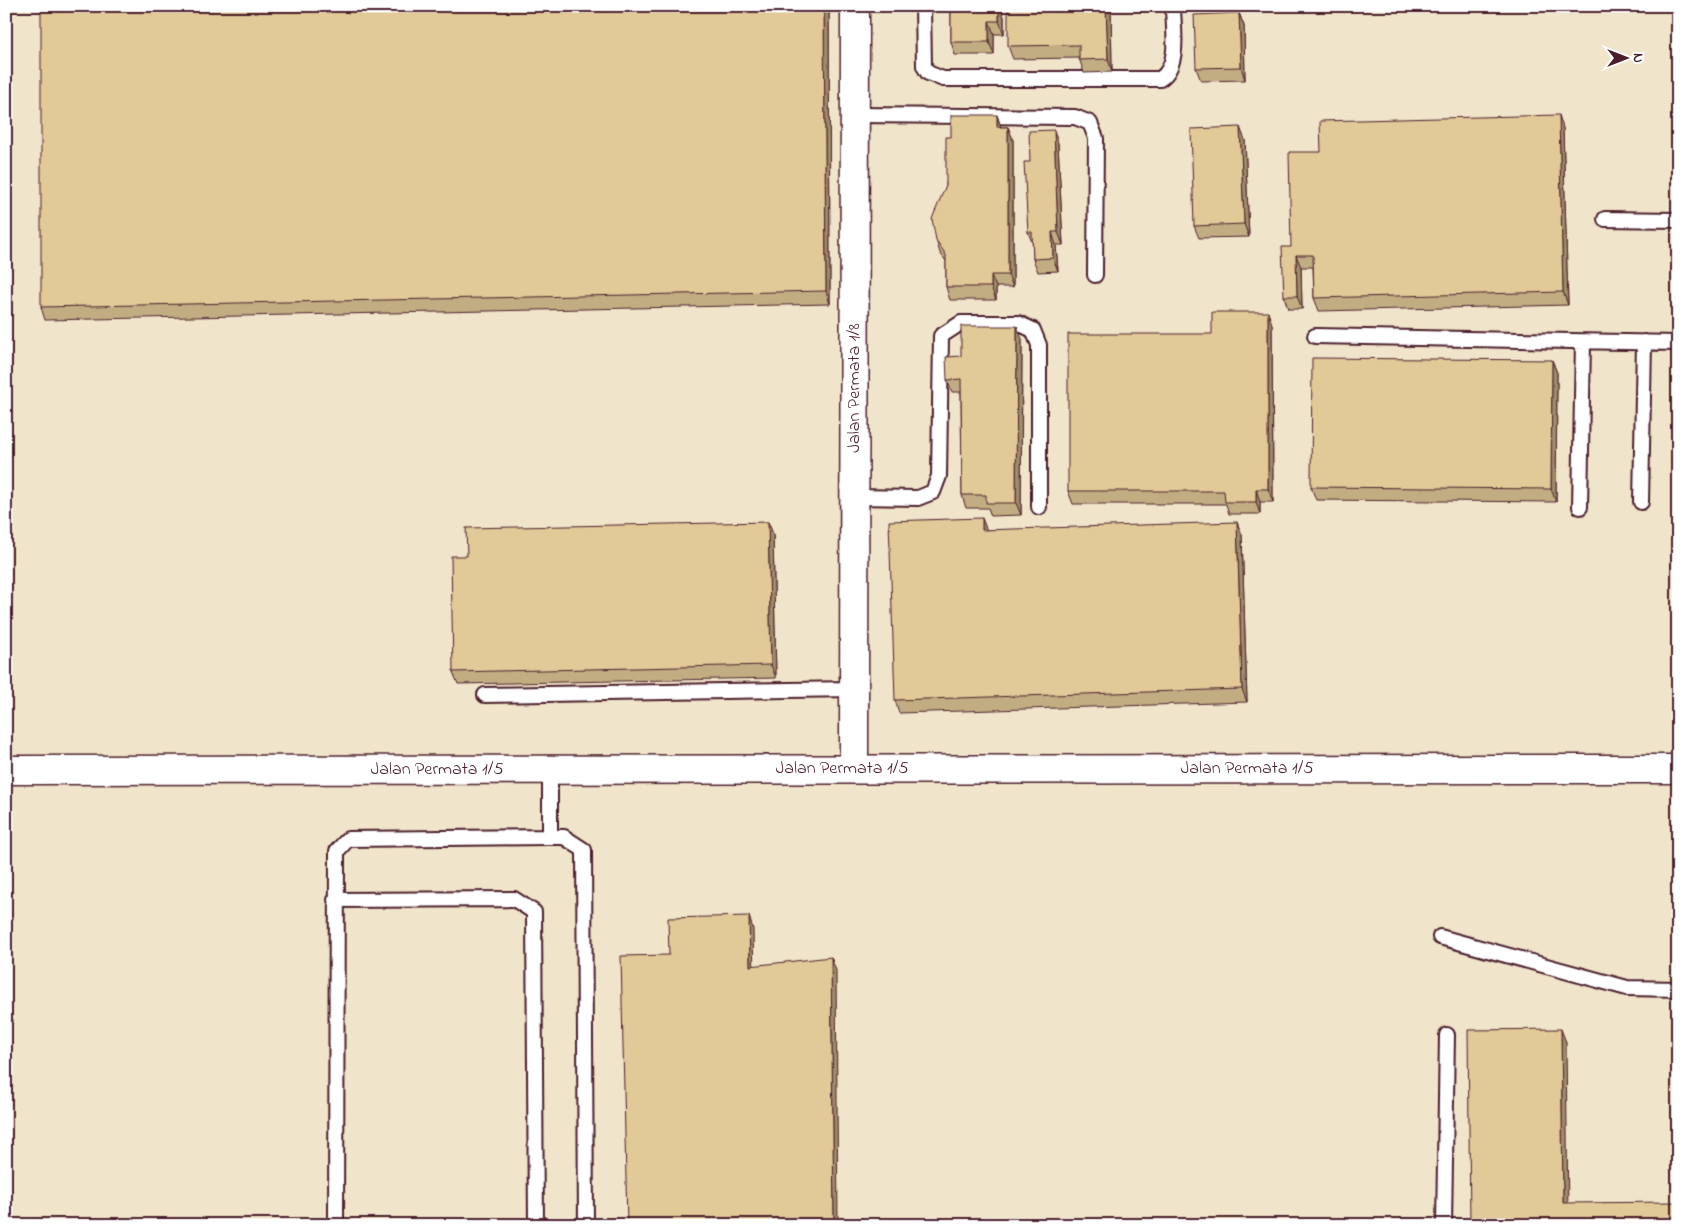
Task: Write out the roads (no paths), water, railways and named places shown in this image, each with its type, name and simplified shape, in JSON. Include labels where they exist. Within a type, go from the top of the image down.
[{"type":"street","name":"Jalan Permata 1/8","points":[[854,769],[855,6]]},
{"type":"street","name":"Jalan Permata 1/5","points":[[6,770],[1678,769]]},
{"type":"lane","points":[[923,6],[924,66],[928,73],[943,79],[1160,79],[1166,75],[1173,60],[1174,6]]},
{"type":"lane","points":[[855,115],[1075,117],[1090,123],[1096,138],[1095,275]]},
{"type":"lane","points":[[1605,218],[1678,220]]},
{"type":"lane","points":[[855,497],[918,498],[933,492],[939,476],[941,336],[961,324],[1018,324],[1033,330],[1039,345],[1038,507]]},
{"type":"lane","points":[[1315,336],[1678,343]]},
{"type":"lane","points":[[1580,507],[1583,342]]},
{"type":"lane","points":[[1641,502],[1644,342]]},
{"type":"lane","points":[[486,695],[854,689]]},
{"type":"lane","points":[[550,770],[550,837]]},
{"type":"lane","points":[[336,1225],[335,900],[337,851],[348,839],[564,837],[584,850],[586,1225]]},
{"type":"lane","points":[[335,900],[514,899],[534,912],[536,1225]]},
{"type":"lane","points":[[1440,937],[1626,988],[1678,989]]},
{"type":"lane","points":[[1444,1225],[1447,1035]]}]
